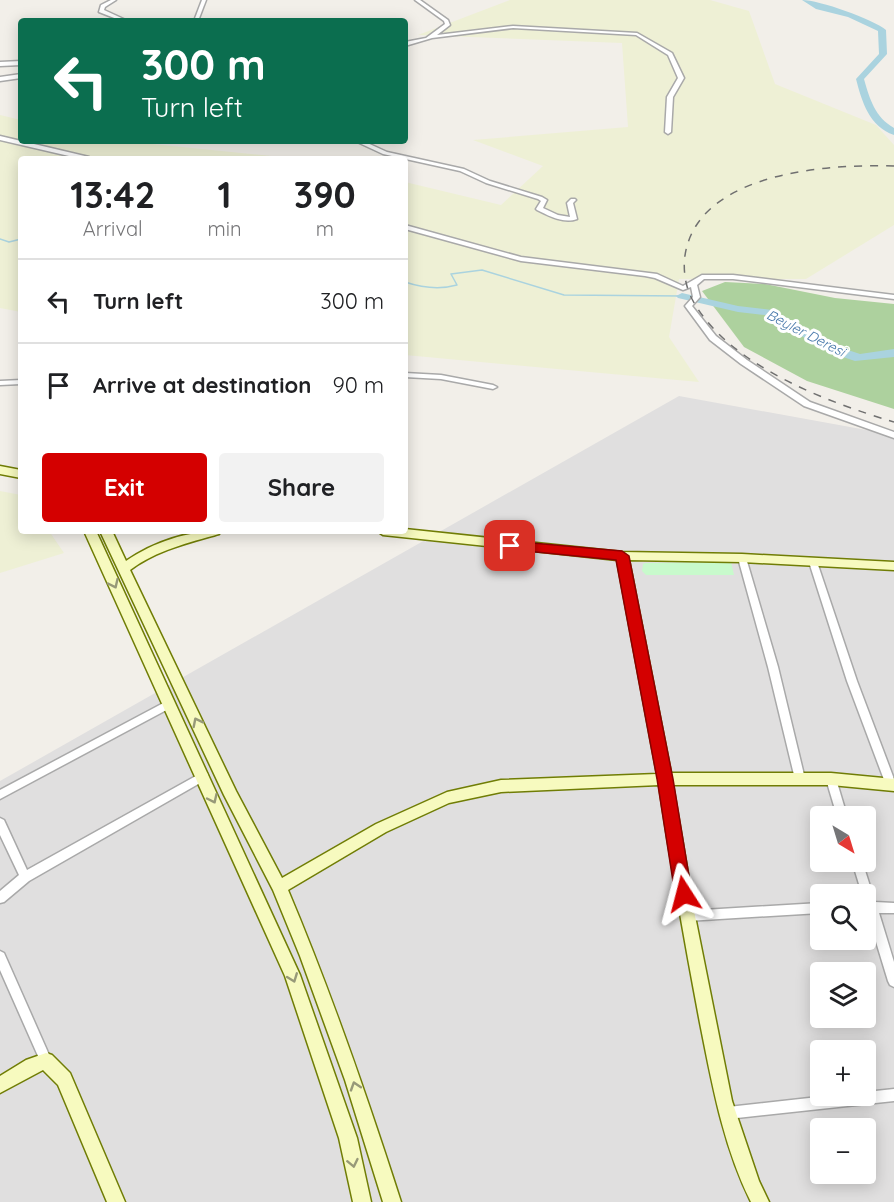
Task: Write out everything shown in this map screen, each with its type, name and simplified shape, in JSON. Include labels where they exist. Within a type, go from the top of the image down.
[{"type":"main road","points":[[0,470],[18,473]]},
{"type":"main road","points":[[91,534],[292,975],[348,1138],[362,1202]]},
{"type":"main road","points":[[107,534],[231,795],[279,887],[308,956],[353,1080],[392,1202]]},
{"type":"main road","points":[[124,568],[152,552],[199,534]]},
{"type":"main road","points":[[408,534],[622,556],[742,558],[894,566]]},
{"type":"main road","points":[[622,556],[665,779],[687,916],[728,1113],[751,1184],[760,1202]]},
{"type":"main road","points":[[279,887],[381,828],[447,798],[501,786],[665,779],[800,779],[892,785]]},
{"type":"main road","points":[[0,1085],[32,1066],[46,1061],[64,1079],[116,1202]]},
{"type":"street","points":[[114,0],[103,6],[101,11],[118,18]]},
{"type":"street","points":[[197,18],[204,0]]},
{"type":"street","points":[[417,0],[446,20],[448,24],[431,37]]},
{"type":"street","points":[[408,43],[431,37],[513,27],[642,36],[670,54],[681,78],[670,97],[668,132]]},
{"type":"street","points":[[1,64],[18,63]]},
{"type":"street","points":[[0,77],[18,76]]},
{"type":"street","points":[[0,138],[18,142]]},
{"type":"street","points":[[25,144],[75,156]]},
{"type":"street","points":[[365,144],[398,156]]},
{"type":"street","points":[[408,158],[462,171],[488,182],[540,198],[544,201],[539,209],[557,217],[574,219],[570,203],[573,200]]},
{"type":"street","points":[[408,228],[521,259],[657,276],[683,288],[702,277],[733,277],[894,297]]},
{"type":"street","points":[[693,284],[697,297],[688,306],[713,338],[744,362],[807,404],[894,435]]},
{"type":"street","points":[[408,375],[441,377],[493,387]]},
{"type":"street","points":[[0,383],[18,382]]},
{"type":"street","points":[[742,558],[800,779]]},
{"type":"street","points":[[813,562],[852,681],[892,785]]},
{"type":"street","points":[[0,795],[169,704]]},
{"type":"street","points":[[0,898],[26,877],[203,776]]},
{"type":"street","points":[[831,780],[839,806]]},
{"type":"street","points":[[0,823],[26,877]]},
{"type":"street","points":[[876,907],[894,908]]},
{"type":"street","points":[[687,916],[810,909]]},
{"type":"street","points":[[876,928],[894,981]]},
{"type":"street","points":[[0,957],[46,1061]]},
{"type":"street","points":[[728,1113],[894,1095]]},
{"type":"shaded area","points":[[679,396],[894,435],[894,1202],[0,1202],[0,781]]},
{"type":"green space","points":[[510,0],[710,0],[749,11],[775,84],[876,125],[894,145],[894,225],[806,279],[679,279],[669,337],[699,382],[408,355],[408,183],[501,205],[543,166],[473,140],[628,127],[622,43],[418,35]]},
{"type":"green space","points":[[0,115],[18,119],[18,144],[153,144],[271,156],[18,156],[18,311],[0,308]]},
{"type":"green space","points":[[725,282],[765,284],[835,298],[894,304],[894,409],[807,381],[744,347],[702,291]]},
{"type":"green space","points":[[0,491],[18,494],[18,534],[51,534],[64,553],[0,573]]},
{"type":"green space","points":[[731,562],[734,575],[646,575],[642,571],[645,563]]},
{"type":"waterway","points":[[806,0],[819,7],[851,15],[882,30],[883,54],[860,79],[870,110],[879,122],[894,132]]},
{"type":"waterway","points":[[0,239],[9,242],[18,240]]},
{"type":"waterway","points":[[408,283],[431,288],[450,287],[457,285],[451,274],[482,270],[564,295],[682,296]]},
{"type":"waterway","name":"Beyler Deresi","points":[[682,296],[738,309],[768,312],[835,350],[859,358],[894,353]]},
{"type":"railway","points":[[894,166],[838,167],[806,171],[775,177],[745,187],[719,202],[699,221],[687,246],[684,266],[689,293],[708,322],[729,343],[754,362],[810,392],[894,422]]},
{"type":"route","points":[[510,546],[622,556],[665,779],[684,894]]}]
